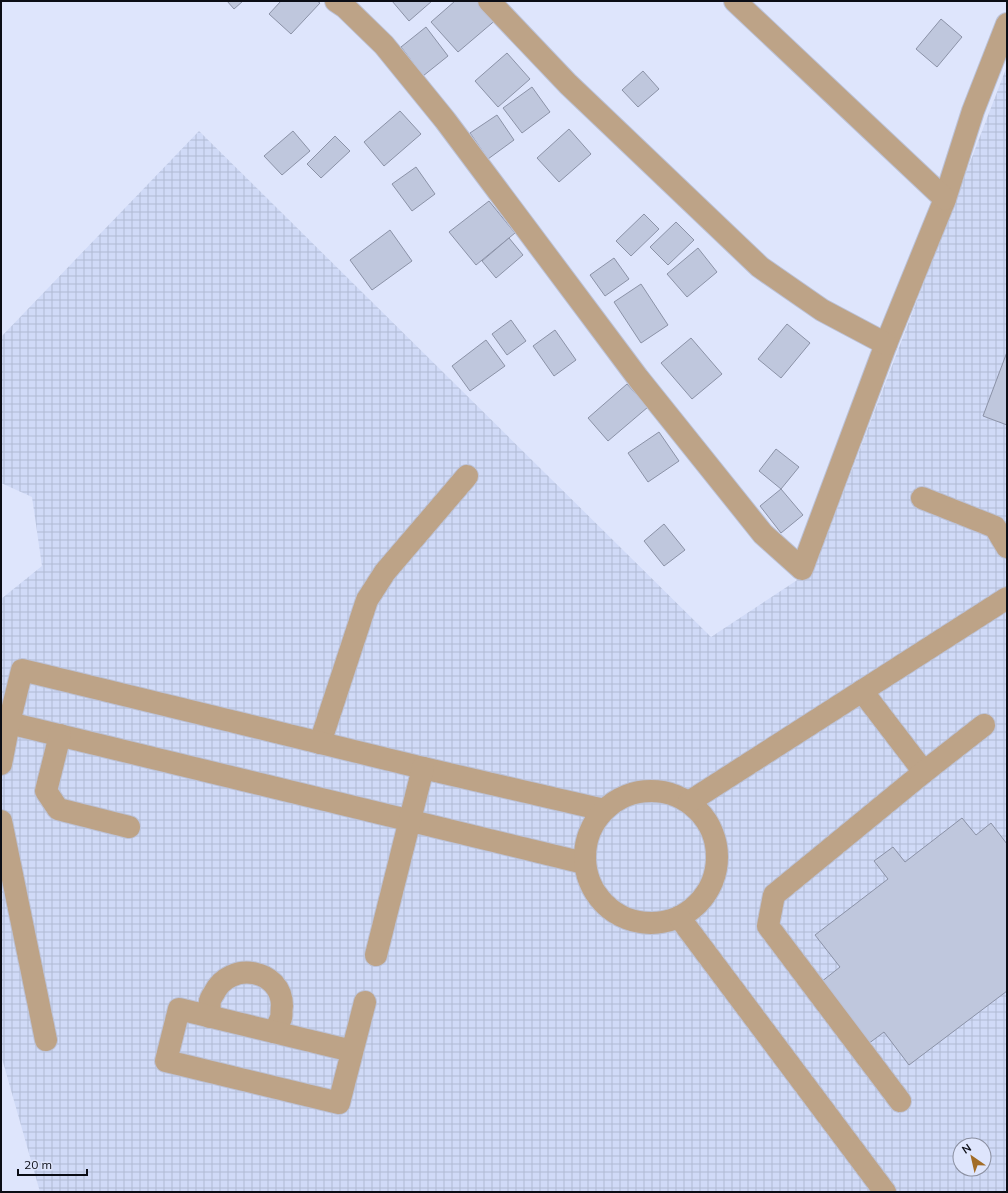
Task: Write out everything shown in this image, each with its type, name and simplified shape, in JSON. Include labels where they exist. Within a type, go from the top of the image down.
[{"type":"street","points":[[336,1],[345,7],[384,45],[436,108],[638,378],[763,534],[802,569],[886,344],[945,199],[974,111],[1007,24]]},
{"type":"street","points":[[489,1],[568,84],[760,266],[822,310],[886,344]]},
{"type":"street","points":[[735,1],[945,199]]},
{"type":"street","points":[[320,743],[367,600],[385,572],[467,476]]},
{"type":"street","points":[[922,498],[995,527],[1006,543]]},
{"type":"street","points":[[689,802],[1007,598]]},
{"type":"street","points":[[1,764],[22,670],[423,768],[604,810]]},
{"type":"street","points":[[862,691],[924,772]]},
{"type":"street","points":[[9,723],[584,863]]},
{"type":"street","points":[[900,1101],[768,926],[774,895],[924,772],[984,725]]},
{"type":"street","points":[[60,735],[46,791],[58,809],[129,827]]},
{"type":"street","points":[[376,955],[423,768]]},
{"type":"street","points":[[638,792],[665,792],[689,802],[709,825],[715,840],[718,855],[716,870],[711,885],[703,898],[692,909],[679,917],[665,922],[651,924],[624,918],[611,911],[593,890],[587,877],[584,863],[585,848],[595,822],[604,810],[614,802],[638,792]]},
{"type":"street","points":[[1,821],[46,1040]]},
{"type":"street","points":[[679,917],[884,1192]]},
{"type":"street","points":[[210,1017],[210,1001],[217,986],[225,978],[237,973],[248,972],[257,974],[266,978],[273,984],[282,1000],[282,1017],[274,1032]]},
{"type":"street","points":[[352,1051],[179,1009],[166,1061],[339,1103],[365,1002]]},
{"type":"shaded area","points":[[1007,66],[1007,1192],[40,1192],[1,1055],[1,599],[42,566],[32,497],[1,483],[1,337],[199,131],[711,637],[814,569]]},
{"type":"building","points":[[227,1],[243,1],[234,9]]},
{"type":"building","points":[[281,1],[317,1],[320,3],[291,34],[269,14]]},
{"type":"building","points":[[392,1],[432,1],[409,21]]},
{"type":"building","points":[[455,1],[483,1],[498,18],[458,52],[431,22]]},
{"type":"building","points":[[941,19],[962,37],[937,67],[916,49]]},
{"type":"building","points":[[426,27],[448,56],[423,76],[401,47]]},
{"type":"building","points":[[507,53],[530,79],[498,107],[475,81]]},
{"type":"building","points":[[643,71],[659,89],[638,107],[622,90]]},
{"type":"building","points":[[532,87],[550,112],[522,133],[503,108]]},
{"type":"building","points":[[400,111],[421,134],[384,166],[364,142]]},
{"type":"building","points":[[497,115],[514,140],[488,159],[470,133]]},
{"type":"building","points":[[569,129],[591,154],[559,182],[537,158]]},
{"type":"building","points":[[293,131],[310,151],[282,175],[264,156]]},
{"type":"building","points":[[335,136],[350,151],[321,178],[307,164]]},
{"type":"building","points":[[416,167],[435,194],[412,211],[392,184]]},
{"type":"building","points":[[489,201],[515,233],[476,265],[449,232]]},
{"type":"building","points":[[644,214],[659,229],[631,256],[616,241]]},
{"type":"building","points":[[676,222],[694,240],[668,265],[650,247]]},
{"type":"building","points":[[390,230],[412,261],[372,290],[350,260]]},
{"type":"building","points":[[509,238],[523,255],[496,278],[482,261]]},
{"type":"building","points":[[698,248],[717,272],[687,297],[667,274]]},
{"type":"building","points":[[614,258],[629,279],[605,296],[590,275]]},
{"type":"building","points":[[641,284],[668,325],[641,343],[614,302]]},
{"type":"building","points":[[511,320],[526,341],[507,355],[492,334]]},
{"type":"building","points":[[787,324],[810,343],[781,378],[758,359]]},
{"type":"building","points":[[555,330],[576,360],[554,376],[533,346]]},
{"type":"building","points":[[691,338],[722,374],[692,399],[661,363]]},
{"type":"building","points":[[486,340],[505,366],[470,391],[452,366]]},
{"type":"building","points":[[1007,352],[1007,425],[983,416]]},
{"type":"building","points":[[627,384],[648,407],[608,441],[588,418]]},
{"type":"building","points":[[659,432],[679,461],[648,482],[628,453]]},
{"type":"building","points":[[776,449],[799,467],[781,489],[759,471]]},
{"type":"building","points":[[781,489],[803,515],[781,533],[760,506]]},
{"type":"building","points":[[664,524],[685,550],[664,566],[644,541]]},
{"type":"building","points":[[962,818],[976,835],[991,823],[1007,844],[1007,991],[909,1065],[884,1032],[868,1044],[821,982],[840,967],[815,935],[888,879],[874,861],[893,847],[905,862]]}]
